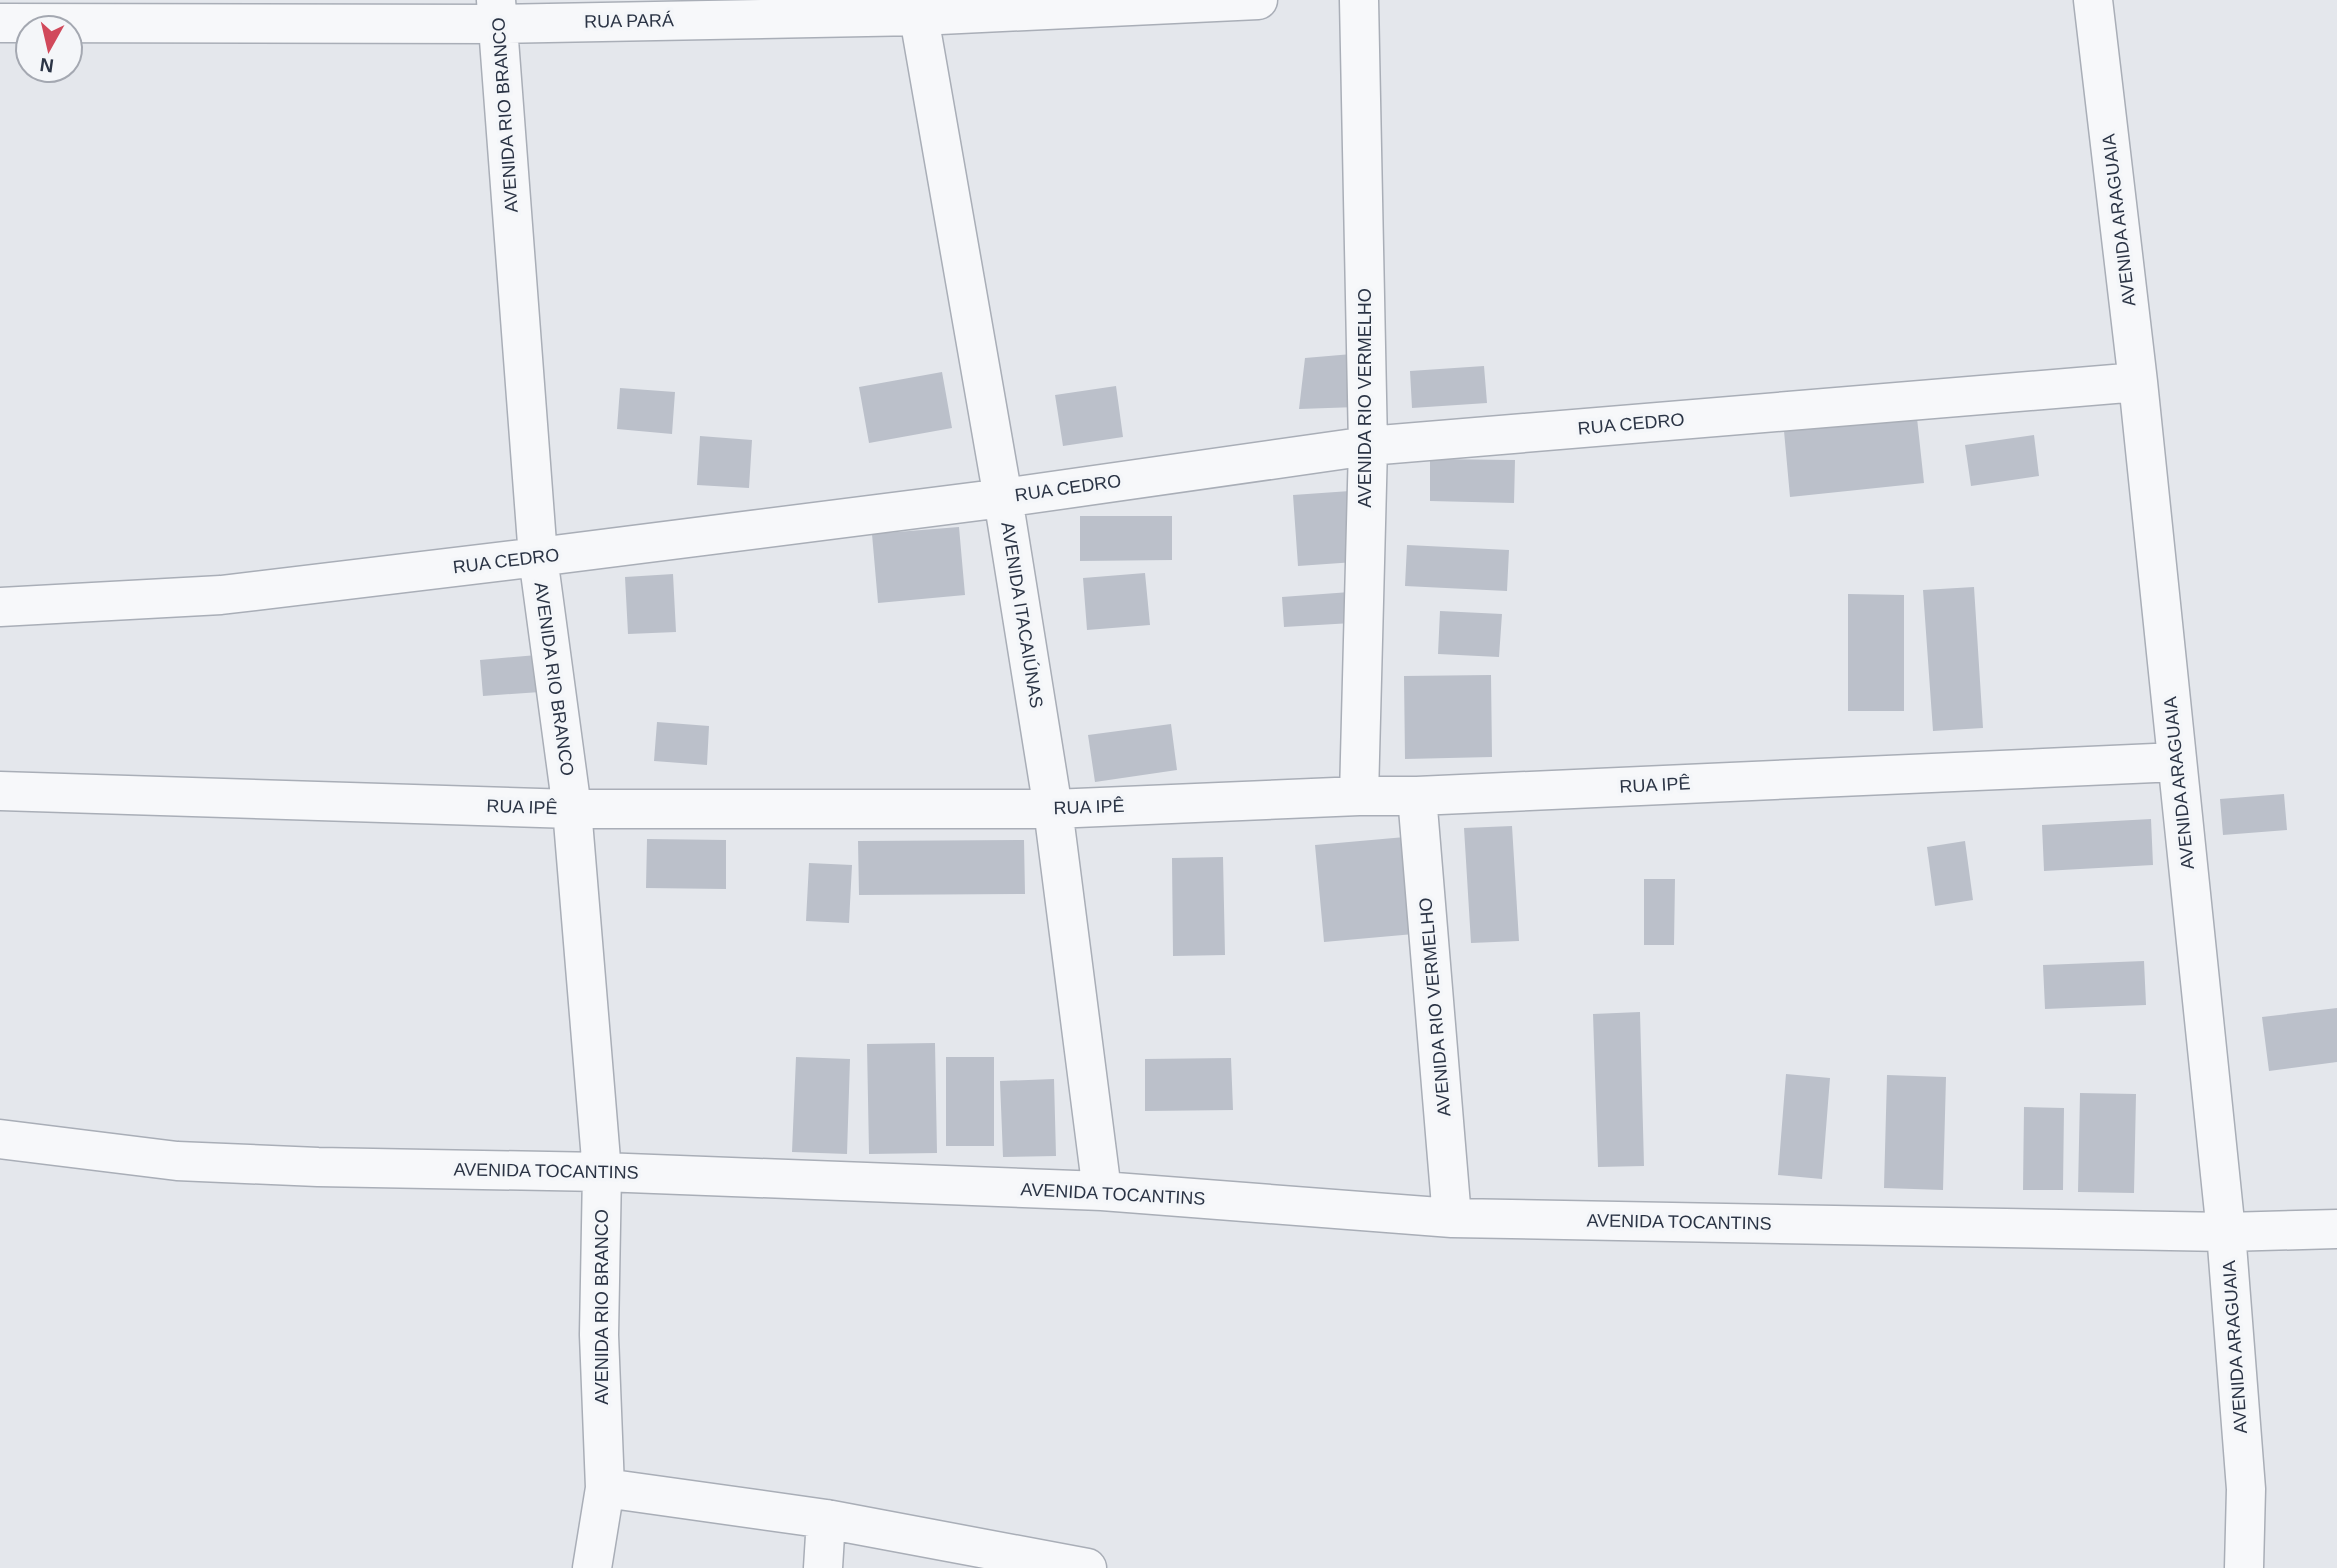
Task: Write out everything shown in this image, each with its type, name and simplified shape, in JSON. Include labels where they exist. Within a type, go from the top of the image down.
[{"type":"street","name":"RUA PARÁ","points":[[2,22],[1258,0]]},
{"type":"street","name":"AVENIDA RIO VERMELHO","points":[[1359,0],[1368,446],[1359,796]]},
{"type":"street","name":"AVENIDA ARAGUAIA","points":[[2093,0],[2138,382],[2226,1232],[2246,1489],[2244,1568]]},
{"type":"street","name":"AVENIDA ITACAIÚNAS","points":[[918,8],[1003,498],[1053,809],[1102,1191]]},
{"type":"street","name":"AVENIDA RIO BRANCO","points":[[497,12],[538,557],[572,809],[602,1172],[599,1335],[605,1488],[592,1568]]},
{"type":"street","name":"RUA CEDRO","points":[[0,607],[221,595],[1003,498],[1368,446],[2138,382]]},
{"type":"street","name":"RUA IPÊ","points":[[0,791],[572,809],[1053,809],[1359,796],[1418,796],[2177,762]]},
{"type":"street","name":"AVENIDA RIO VERMELHO","points":[[1418,796],[1452,1218]]},
{"type":"street","name":"AVENIDA TOCANTINS","points":[[0,1139],[177,1161],[318,1167],[602,1172],[1102,1191],[1452,1218],[2226,1232],[2337,1229]]},
{"type":"street","points":[[605,1488],[825,1519],[1087,1568]]},
{"type":"street","points":[[823,1568],[825,1519]]},
{"type":"building","points":[[1352,354],[1357,407],[1299,409],[1305,358]]},
{"type":"building","points":[[1484,366],[1487,403],[1412,408],[1410,371]]},
{"type":"building","points":[[942,372],[952,428],[869,443],[859,387]]},
{"type":"building","points":[[1116,386],[1123,437],[1063,446],[1055,395]]},
{"type":"building","points":[[620,388],[675,392],[672,434],[617,429]]},
{"type":"building","points":[[1917,418],[1924,483],[1790,497],[1784,431]]},
{"type":"building","points":[[2034,435],[2039,476],[1971,486],[1965,445]]},
{"type":"building","points":[[700,436],[752,440],[749,488],[697,485]]},
{"type":"building","points":[[1430,459],[1515,460],[1514,503],[1430,501]]},
{"type":"building","points":[[1350,491],[1355,562],[1298,566],[1293,495]]},
{"type":"building","points":[[1080,516],[1172,516],[1172,560],[1080,561]]},
{"type":"building","points":[[959,527],[965,595],[878,603],[872,534]]},
{"type":"building","points":[[1407,545],[1509,550],[1507,591],[1405,586]]},
{"type":"building","points":[[1145,573],[1150,625],[1087,630],[1083,578]]},
{"type":"building","points":[[673,574],[676,632],[628,634],[625,577]]},
{"type":"building","points":[[1974,587],[1983,728],[1933,731],[1923,590]]},
{"type":"building","points":[[1350,592],[1352,623],[1284,627],[1282,597]]},
{"type":"building","points":[[1848,594],[1904,595],[1904,711],[1848,711]]},
{"type":"building","points":[[1440,611],[1502,614],[1499,657],[1438,654]]},
{"type":"building","points":[[537,655],[540,692],[483,696],[480,660]]},
{"type":"building","points":[[1491,675],[1492,757],[1405,759],[1404,676]]},
{"type":"building","points":[[657,722],[709,726],[707,765],[654,761]]},
{"type":"building","points":[[1171,724],[1177,770],[1095,782],[1088,735]]},
{"type":"building","points":[[2284,794],[2287,830],[2223,835],[2220,799]]},
{"type":"building","points":[[2151,819],[2153,865],[2044,871],[2042,825]]},
{"type":"building","points":[[1512,826],[1519,941],[1471,943],[1464,828]]},
{"type":"building","points":[[1405,837],[1414,934],[1324,942],[1315,845]]},
{"type":"building","points":[[647,839],[726,840],[726,889],[646,888]]},
{"type":"building","points":[[1024,840],[1025,894],[859,895],[858,841]]},
{"type":"building","points":[[1965,841],[1973,900],[1935,906],[1927,847]]},
{"type":"building","points":[[1223,857],[1225,955],[1173,956],[1172,858]]},
{"type":"building","points":[[809,863],[852,865],[849,923],[806,921]]},
{"type":"building","points":[[1644,879],[1675,879],[1674,945],[1644,945]]},
{"type":"building","points":[[2144,961],[2146,1005],[2045,1009],[2043,965]]},
{"type":"building","points":[[2337,1008],[2337,1062],[2269,1071],[2262,1017]]},
{"type":"building","points":[[1640,1012],[1644,1166],[1598,1167],[1593,1014]]},
{"type":"building","points":[[935,1043],[937,1153],[869,1154],[867,1044]]},
{"type":"building","points":[[796,1057],[850,1059],[847,1154],[792,1152]]},
{"type":"building","points":[[946,1057],[994,1057],[994,1146],[946,1146]]},
{"type":"building","points":[[1231,1058],[1233,1110],[1145,1111],[1145,1059]]},
{"type":"building","points":[[1786,1074],[1830,1078],[1822,1179],[1778,1175]]},
{"type":"building","points":[[1887,1075],[1946,1077],[1943,1190],[1884,1188]]},
{"type":"building","points":[[1054,1079],[1056,1156],[1003,1157],[1000,1081]]},
{"type":"building","points":[[2080,1093],[2136,1094],[2134,1193],[2078,1192]]},
{"type":"building","points":[[2024,1107],[2064,1108],[2063,1190],[2023,1190]]}]
